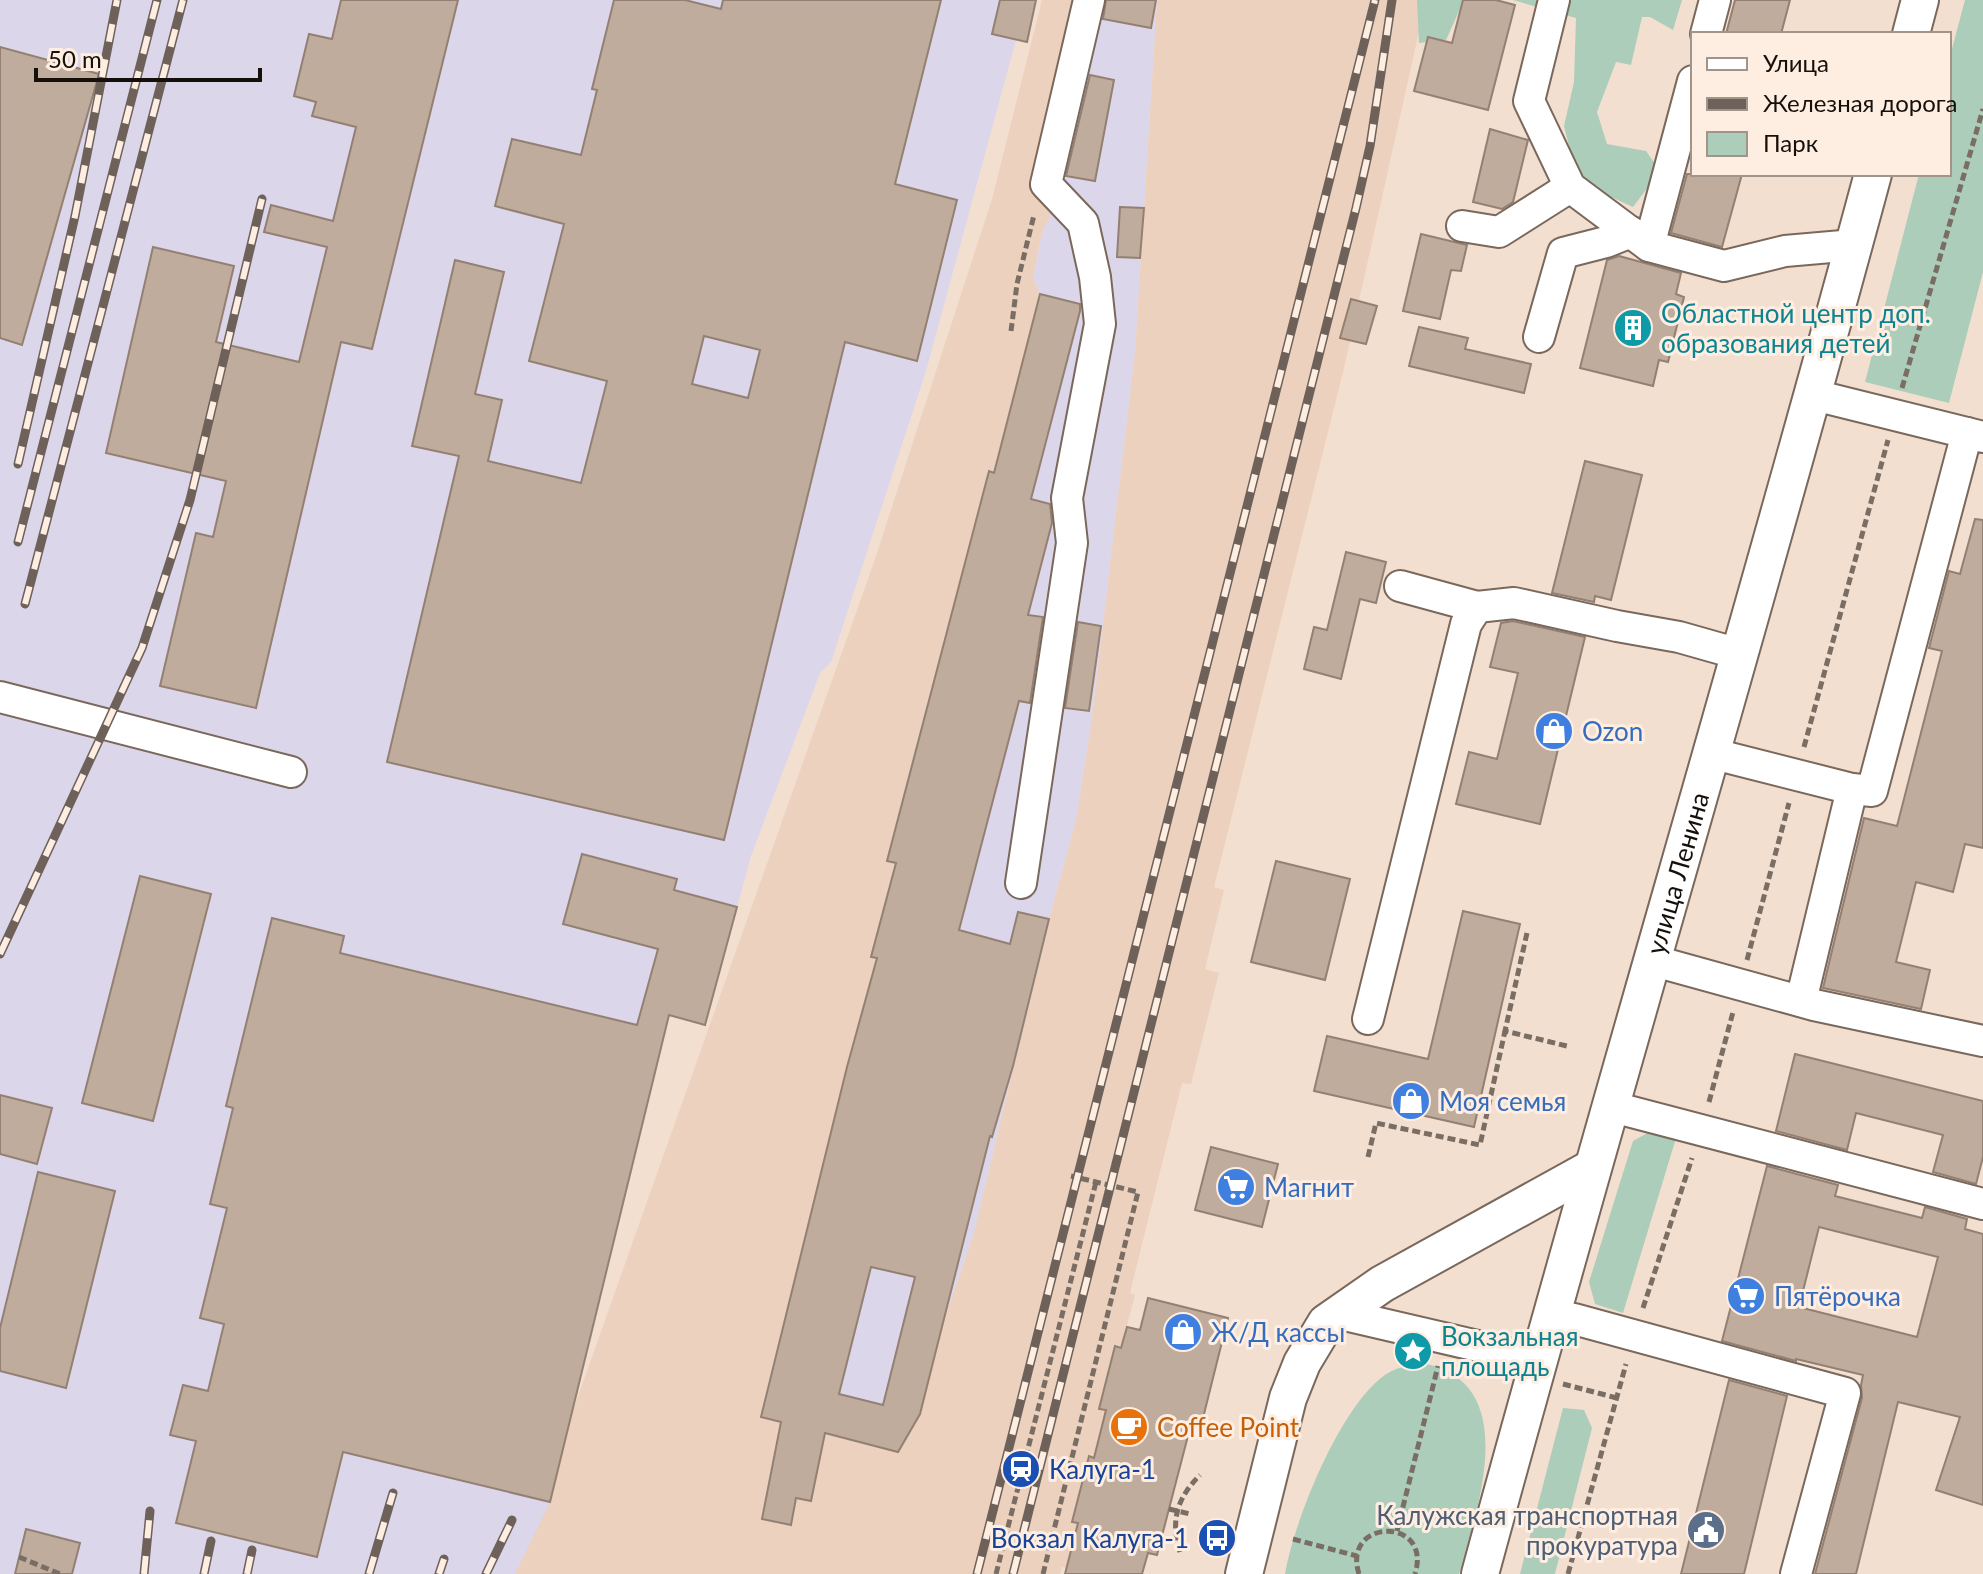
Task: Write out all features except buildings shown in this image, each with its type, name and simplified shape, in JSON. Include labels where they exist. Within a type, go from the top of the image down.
[{"type":"main road","points":[[1912,32],[1920,0]]},
{"type":"main road","name":"улица Ленина","points":[[1480,1574],[1548,1372],[1552,1315],[1609,1106],[1814,395],[1872,176]]},
{"type":"main road","points":[[1244,1574],[1294,1381],[1326,1323],[1382,1284],[1592,1168]]},
{"type":"lane","points":[[1021,883],[1072,543],[1067,498],[1100,324],[1095,277],[1083,223],[1046,184],[1089,0]]},
{"type":"lane","points":[[1554,0],[1529,101],[1570,187],[1640,239],[1724,266],[1785,251],[1854,245]]},
{"type":"lane","points":[[1707,32],[1715,0]]},
{"type":"lane","points":[[1640,239],[1691,87]]},
{"type":"lane","points":[[1462,226],[1499,232],[1570,187]]},
{"type":"lane","points":[[1539,337],[1563,253],[1606,242],[1640,239]]},
{"type":"lane","points":[[1710,753],[1852,789],[1872,791],[1876,782],[1975,435],[1814,395]]},
{"type":"lane","points":[[1400,586],[1477,607],[1514,603],[1679,637],[1739,654]]},
{"type":"lane","points":[[1368,1019],[1466,624],[1477,607]]},
{"type":"lane","points":[[0,697],[291,772]]},
{"type":"lane","points":[[1801,1001],[1852,789]]},
{"type":"lane","points":[[1651,960],[1801,1001],[1983,1041]]},
{"type":"lane","points":[[1609,1106],[1983,1204]]},
{"type":"lane","points":[[1340,1314],[1548,1372]]},
{"type":"lane","points":[[1552,1315],[1845,1393],[1796,1574]]},
{"type":"path","points":[[1568,1574],[1634,1335],[1701,1130],[1895,414],[1983,109]]},
{"type":"path","points":[[1011,331],[1017,284],[1030,226],[1046,184]]},
{"type":"path","points":[[1368,1157],[1376,1123],[1480,1145],[1527,933]]},
{"type":"path","points":[[1505,1031],[1567,1046]]},
{"type":"path","points":[[1043,1574],[1138,1192],[1071,1176]]},
{"type":"path","points":[[996,1574],[1096,1182]]},
{"type":"path","points":[[1397,1531],[1440,1354]]},
{"type":"path","points":[[1548,1372],[1617,1398]]},
{"type":"path","points":[[1180,1552],[1174,1532],[1184,1491],[1200,1475]]},
{"type":"path","points":[[1169,1509],[1190,1514]]},
{"type":"path","points":[[1359,1574],[1357,1556],[1361,1544],[1383,1530],[1397,1531],[1416,1548],[1418,1562],[1415,1574]]},
{"type":"path","points":[[1293,1539],[1357,1556]]},
{"type":"path","points":[[19,1557],[60,1574]]},
{"type":"shaded area","points":[[0,0],[1036,0],[1027,42],[1016,40],[926,371],[831,662],[820,673],[751,856],[705,1025],[669,1015],[550,1502],[515,1574],[0,1574]]},
{"type":"shaded area","points":[[1042,0],[1100,0],[1063,191],[1042,233],[1033,278],[1040,294],[994,473],[989,472],[887,861],[896,863],[871,957],[877,958],[943,1323],[973,1236],[1049,919],[1076,820],[1092,717],[1135,351],[1157,0],[1426,0],[1344,368],[1214,887],[1224,890],[1205,969],[1219,973],[1191,1084],[1182,1083],[1130,1293],[1135,1295],[1121,1348],[1115,1347],[1099,1408],[1106,1410],[1094,1458],[1089,1457],[1072,1521],[1078,1523],[1066,1568],[1062,1567],[1060,1574],[515,1574],[874,562],[992,199]]},
{"type":"shaded area","points":[[1100,0],[1157,0],[1135,351],[1092,717],[1076,820],[1049,919],[973,1236],[943,1323],[920,1414],[898,1452],[761,1417],[877,959],[871,957],[896,864],[887,861],[989,471],[994,472],[1040,294],[1033,278],[1042,233],[1063,191],[1063,175]]},
{"type":"green space","points":[[1417,0],[1464,0],[1446,40],[1419,43]]},
{"type":"green space","points":[[1513,0],[1682,0],[1673,30],[1650,17],[1642,17],[1631,65],[1616,62],[1597,112],[1607,144],[1646,151],[1660,171],[1633,207],[1598,191],[1574,166],[1564,126],[1574,82],[1576,18]]},
{"type":"green space","points":[[1965,0],[1983,0],[1983,272],[1949,403],[1865,382],[1918,176],[1951,176],[1951,52]]},
{"type":"green space","points":[[1651,1131],[1676,1138],[1623,1313],[1595,1304],[1589,1282],[1633,1141]]},
{"type":"green space","points":[[1427,1364],[1456,1377],[1475,1397],[1484,1423],[1482,1485],[1459,1574],[1285,1574],[1308,1498],[1349,1416],[1365,1394],[1386,1374],[1402,1367]]},
{"type":"green space","points":[[1563,1408],[1584,1410],[1592,1428],[1555,1574],[1520,1574]]},
{"type":"railway","points":[[18,464],[75,216],[117,0]]},
{"type":"railway","points":[[18,542],[157,0]]},
{"type":"railway","points":[[25,604],[183,0]]},
{"type":"railway","points":[[977,1574],[1375,0]]},
{"type":"railway","points":[[1013,1574],[1356,208],[1370,146],[1392,0]]},
{"type":"railway","points":[[0,954],[142,648],[190,500],[262,199]]},
{"type":"railway","points":[[369,1574],[393,1493]]},
{"type":"railway","points":[[144,1574],[150,1511]]},
{"type":"railway","points":[[486,1574],[512,1520]]},
{"type":"railway","points":[[204,1574],[211,1541]]},
{"type":"railway","points":[[247,1574],[252,1550]]},
{"type":"railway","points":[[439,1574],[444,1559]]},
{"type":"place","name":"Областной центр доп. образования детей","points":[[1633,328]]},
{"type":"place","name":"Ozon","points":[[1554,731]]},
{"type":"place","name":"Моя семья","points":[[1411,1101]]},
{"type":"place","name":"Магнит","points":[[1236,1187]]},
{"type":"place","name":"Пятёрочка","points":[[1746,1296]]},
{"type":"place","name":"Ж/Д кассы","points":[[1183,1332]]},
{"type":"place","name":"Вокзальная площадь","points":[[1413,1351]]},
{"type":"place","name":"Coffee Point","points":[[1129,1427]]},
{"type":"place","name":"Калуга-1","points":[[1021,1469]]},
{"type":"place","name":"Калужская транспортная прокуратура","points":[[1706,1530]]},
{"type":"place","name":"Вокзал Калуга-1","points":[[1217,1538]]}]
